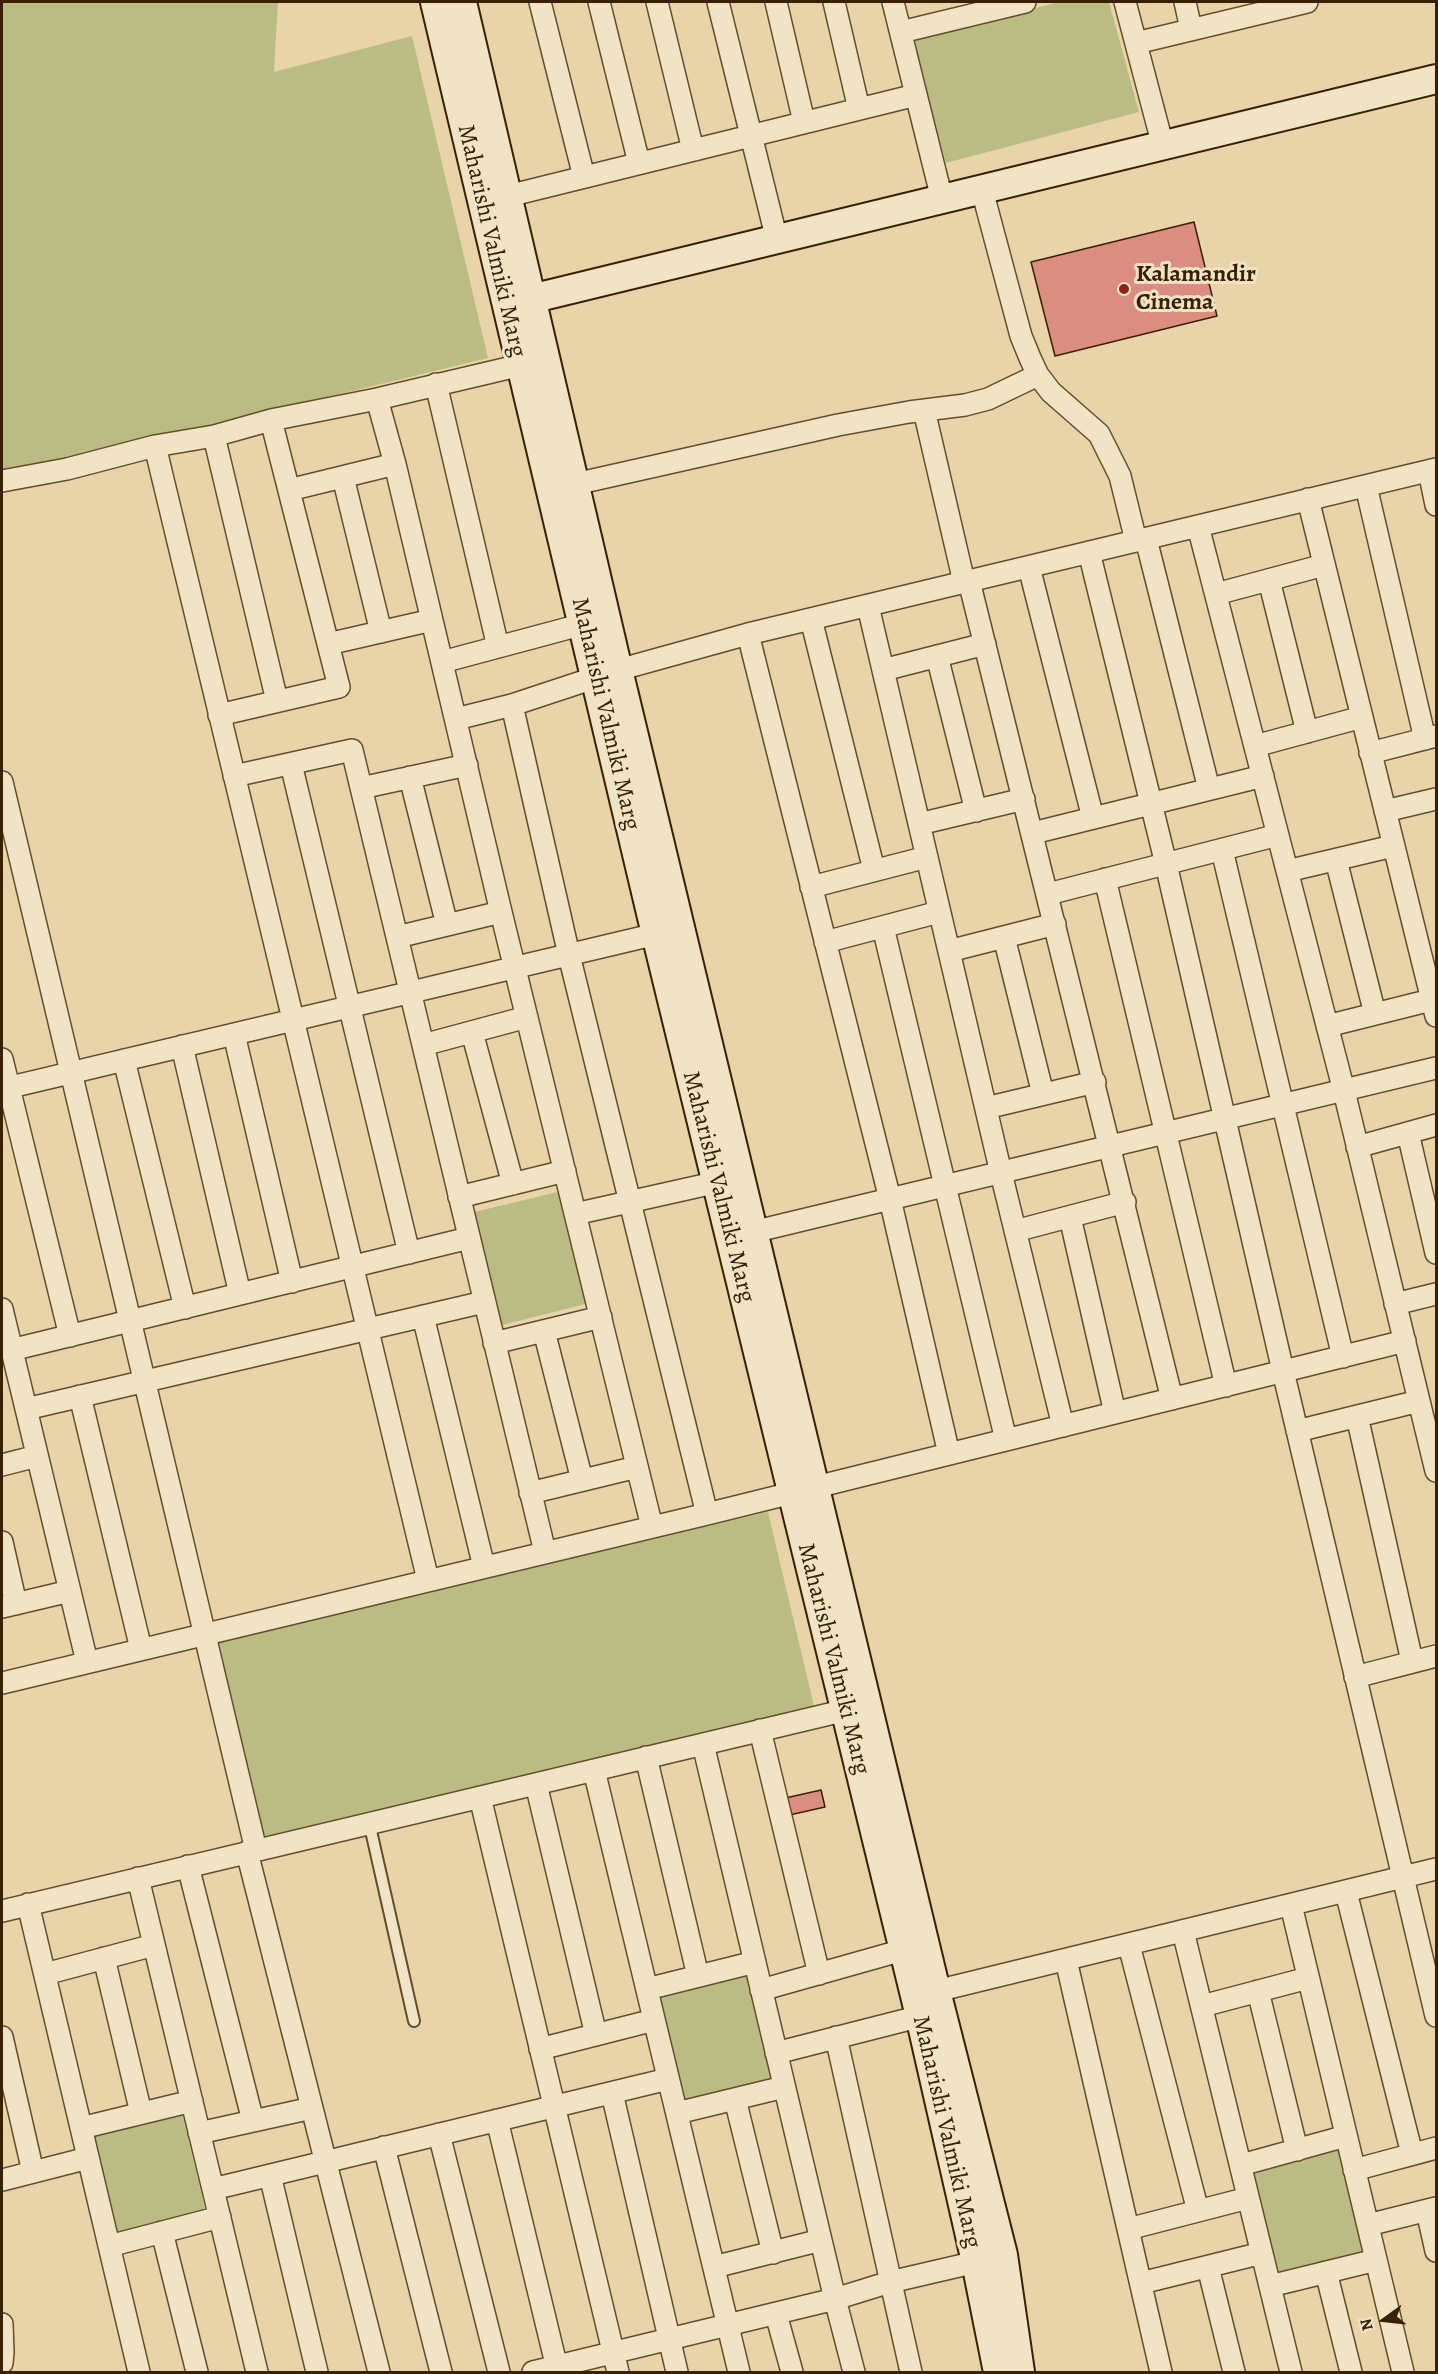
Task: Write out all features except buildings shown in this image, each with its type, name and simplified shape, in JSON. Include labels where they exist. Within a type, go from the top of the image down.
[{"type":"street","name":"Maharishi Valmiki Marg","points":[[435,2],[496,201]]},
{"type":"street","name":"Maharishi Valmiki Marg","points":[[462,2],[496,201],[533,362],[803,1490],[1020,2373]]},
{"type":"street","points":[[540,2],[584,177]]},
{"type":"street","points":[[599,2],[639,164]]},
{"type":"street","points":[[657,2],[693,150]]},
{"type":"street","points":[[718,2],[777,240]]},
{"type":"street","points":[[776,2],[804,122]]},
{"type":"street","points":[[834,2],[859,109]]},
{"type":"street","points":[[893,2],[942,200]]},
{"type":"street","points":[[901,32],[951,10],[1025,2]]},
{"type":"street","points":[[1125,2],[1162,146]]},
{"type":"street","points":[[1185,2],[1191,29]]},
{"type":"street","points":[[1136,44],[1191,29],[1245,8],[1303,2]]},
{"type":"street","points":[[519,302],[1437,79]]},
{"type":"street","points":[[496,201],[916,95]]},
{"type":"street","points":[[982,190],[1021,336],[1038,375],[1051,392],[1099,435],[1120,476],[1141,540],[1209,789]]},
{"type":"street","name":"Maharishi Valmiki Marg","points":[[533,362],[575,484],[595,621]]},
{"type":"street","points":[[2,481],[67,469],[155,446],[214,436],[271,420],[377,399],[533,362]]},
{"type":"street","points":[[575,484],[838,425],[965,405],[988,399],[1038,375]]},
{"type":"street","points":[[436,384],[498,647]]},
{"type":"street","points":[[377,399],[395,464],[501,912],[652,1527]]},
{"type":"street","points":[[924,410],[1033,833],[1172,1399]]},
{"type":"street","points":[[219,715],[339,687],[271,420]]},
{"type":"street","points":[[214,436],[277,701]]},
{"type":"street","points":[[155,446],[428,1580]]},
{"type":"street","points":[[289,490],[395,464]]},
{"type":"street","points":[[456,719],[512,705],[607,674],[748,634],[1433,470],[1437,505]]},
{"type":"street","points":[[343,477],[381,632]]},
{"type":"street","points":[[1366,486],[1431,738],[1370,753]]},
{"type":"street","points":[[1308,499],[1434,1008],[1376,1014],[1327,1026]]},
{"type":"street","points":[[1198,526],[1344,1090],[1419,1401],[1432,1431],[1437,1472]]},
{"type":"street","points":[[1089,552],[1166,864],[1297,1431],[1437,2016]]},
{"type":"street","points":[[1216,594],[1324,565]]},
{"type":"street","points":[[1029,567],[1093,818]]},
{"type":"street","points":[[1269,580],[1307,732]]},
{"type":"street","points":[[868,606],[1063,1426]]},
{"type":"street","points":[[811,619],[874,870]]},
{"type":"street","points":[[328,644],[432,620]]},
{"type":"street","points":[[442,662],[595,621]]},
{"type":"street","points":[[748,634],[890,1199],[950,1454]]},
{"type":"street","points":[[883,670],[985,644]]},
{"type":"street","points":[[936,656],[976,811]]},
{"type":"street","points":[[512,705],[569,955],[706,1514]]},
{"type":"street","points":[[1255,746],[1362,717]]},
{"type":"street","points":[[234,776],[352,750],[545,1552]]},
{"type":"street","points":[[291,764],[409,1253]]},
{"type":"street","points":[[361,788],[467,765]]},
{"type":"street","points":[[1033,833],[1263,776]]},
{"type":"street","points":[[410,777],[447,925]]},
{"type":"street","points":[[2,782],[7,827],[72,1072],[312,2108],[379,2373]]},
{"type":"street","points":[[919,824],[1024,799]]},
{"type":"street","points":[[1385,811],[1437,799]]},
{"type":"street","points":[[1048,894],[1278,835]]},
{"type":"street","points":[[1287,871],[1393,846]]},
{"type":"street","points":[[1222,850],[1285,1104],[1343,1357]]},
{"type":"street","points":[[811,886],[927,857]]},
{"type":"street","points":[[1335,860],[1376,1014]]},
{"type":"street","points":[[1105,879],[1226,1386]]},
{"type":"street","points":[[397,937],[501,912]]},
{"type":"street","points":[[825,942],[939,912]]},
{"type":"street","points":[[949,951],[1055,924]]},
{"type":"street","points":[[883,927],[1006,1440]]},
{"type":"street","name":"Maharishi Valmiki Marg","points":[[668,931],[717,1182],[742,1235]]},
{"type":"street","points":[[5,1088],[668,931]]},
{"type":"street","points":[[1004,937],[1043,1094]]},
{"type":"street","points":[[423,1046],[527,1017]]},
{"type":"street","points":[[472,1032],[513,1184]]},
{"type":"street","points":[[234,1034],[292,1282]]},
{"type":"street","points":[[182,1046],[240,1294]]},
{"type":"street","points":[[2,1059],[5,1088],[70,1336]]},
{"type":"street","points":[[124,1060],[185,1308]]},
{"type":"street","points":[[742,1235],[1437,1068]]},
{"type":"street","points":[[986,1108],[1095,1082]]},
{"type":"street","points":[[1357,1147],[1437,1125]]},
{"type":"street","points":[[1408,1133],[1437,1253]]},
{"type":"street","points":[[459,1197],[565,1171]]},
{"type":"street","points":[[575,1214],[717,1182]]},
{"type":"street","points":[[1016,1231],[1125,1202]]},
{"type":"street","points":[[1070,1217],[1115,1413]]},
{"type":"street","points":[[12,1350],[469,1238]]},
{"type":"street","points":[[1395,1304],[1437,1294]]},
{"type":"street","points":[[26,1409],[484,1302]]},
{"type":"street","points":[[2,1309],[87,1662]]},
{"type":"street","points":[[423,1316],[484,1567]]},
{"type":"street","points":[[494,1343],[601,1317]]},
{"type":"street","points":[[544,1331],[582,1480]]},
{"type":"street","points":[[2,1683],[706,1514],[1405,1341]]},
{"type":"street","points":[[80,1396],[141,1648]]},
{"type":"street","points":[[1297,1431],[1419,1401]]},
{"type":"street","points":[[1357,1416],[1412,1661]]},
{"type":"street","points":[[2,1465],[37,1456]]},
{"type":"street","points":[[530,1493],[637,1467]]},
{"type":"street","points":[[2,1542],[9,1606],[70,1591]]},
{"type":"street","points":[[1356,1677],[1437,1656]]},
{"type":"street","name":"Maharishi Valmiki Marg","points":[[857,1707],[903,1950],[928,2004]]},
{"type":"street","points":[[2,1911],[857,1707]]},
{"type":"street","points":[[760,1730],[819,1974]]},
{"type":"street","points":[[703,1744],[835,2300],[855,2373]]},
{"type":"street","points":[[646,1757],[698,1976]]},
{"type":"street","points":[[594,1770],[739,2373]]},
{"type":"street","points":[[536,1784],[596,2035]]},
{"type":"street","points":[[480,1797],[616,2363]]},
{"type":"street","points":[[188,1866],[254,2121]]},
{"type":"street","points":[[776,2053],[836,2037],[928,2004],[1066,1960],[1437,1869]]},
{"type":"street","points":[[138,1878],[257,2373]]},
{"type":"street","points":[[1346,1892],[1412,2154]]},
{"type":"street","points":[[28,1905],[139,2373]]},
{"type":"street","points":[[1291,1905],[1403,2373]]},
{"type":"street","points":[[1183,1930],[1291,2373]]},
{"type":"street","points":[[45,1974],[154,1945]]},
{"type":"street","points":[[1129,1945],[1198,2211]]},
{"type":"street","points":[[761,1990],[903,1950]]},
{"type":"street","points":[[104,1958],[141,2114]]},
{"type":"street","points":[[1066,1960],[1161,2373]]},
{"type":"street","points":[[647,1989],[755,1962]]},
{"type":"street","points":[[1202,2006],[1308,1978]]},
{"type":"street","points":[[1258,1991],[1297,2150]]},
{"type":"street","points":[[540,2049],[654,2020]]},
{"type":"street","points":[[2,2037],[33,2172]]},
{"type":"street","points":[[836,2037],[911,2373]]},
{"type":"street","points":[[213,2189],[668,2079]]},
{"type":"street","points":[[676,2113],[784,2087]]},
{"type":"street","points":[[612,2092],[677,2373]]},
{"type":"street","points":[[735,2099],[772,2253]]},
{"type":"street","points":[[81,2128],[192,2101]]},
{"type":"street","points":[[199,2133],[312,2108]]},
{"type":"street","points":[[497,2120],[558,2369]]},
{"type":"street","points":[[439,2134],[500,2373]]},
{"type":"street","points":[[1241,2165],[1346,2136]]},
{"type":"street","points":[[384,2147],[441,2373]]},
{"type":"street","points":[[1354,2170],[1437,2148]]},
{"type":"street","points":[[2,2180],[88,2158]]},
{"type":"street","points":[[270,2175],[317,2373]]},
{"type":"street","points":[[1128,2229],[1248,2198]]},
{"type":"street","points":[[1368,2225],[1432,2210],[1437,2251]]},
{"type":"street","points":[[109,2246],[220,2217]]},
{"type":"street","points":[[162,2232],[196,2373]]},
{"type":"street","points":[[714,2268],[821,2240]]},
{"type":"street","points":[[1141,2283],[1262,2253]]},
{"type":"street","name":"Maharishi Valmiki Marg","points":[[990,2258],[998,2373]]},
{"type":"street","points":[[533,2373],[616,2363],[669,2340],[835,2300],[890,2282],[990,2258]]},
{"type":"street","points":[[1270,2286],[1376,2260]]},
{"type":"street","points":[[1208,2267],[1234,2373]]},
{"type":"street","points":[[1326,2272],[1351,2373]]},
{"type":"street","points":[[776,2313],[792,2373]]},
{"type":"street","points":[[2,2324],[2,2363]]},
{"type":"lane","points":[[369,1822],[414,2021]]},
{"type":"green space","points":[[2,2],[278,2],[274,72],[412,36],[488,358],[2,476]]},
{"type":"green space","points":[[1059,2],[1109,2],[1139,112],[946,163],[913,40]]},
{"type":"green space","points":[[562,1191],[590,1303],[498,1326],[470,1213]]},
{"type":"green space","points":[[768,1512],[814,1706],[263,1838],[216,1643]]},
{"type":"green space","points":[[749,1969],[776,2082],[684,2105],[657,1992]]},
{"type":"green space","points":[[180,2105],[207,2218],[115,2240],[88,2128]]},
{"type":"green space","points":[[1341,2143],[1369,2256],[1277,2279],[1250,2166]]},
{"type":"place","name":"Kalamandir Cinema","points":[[1124,289]]}]
